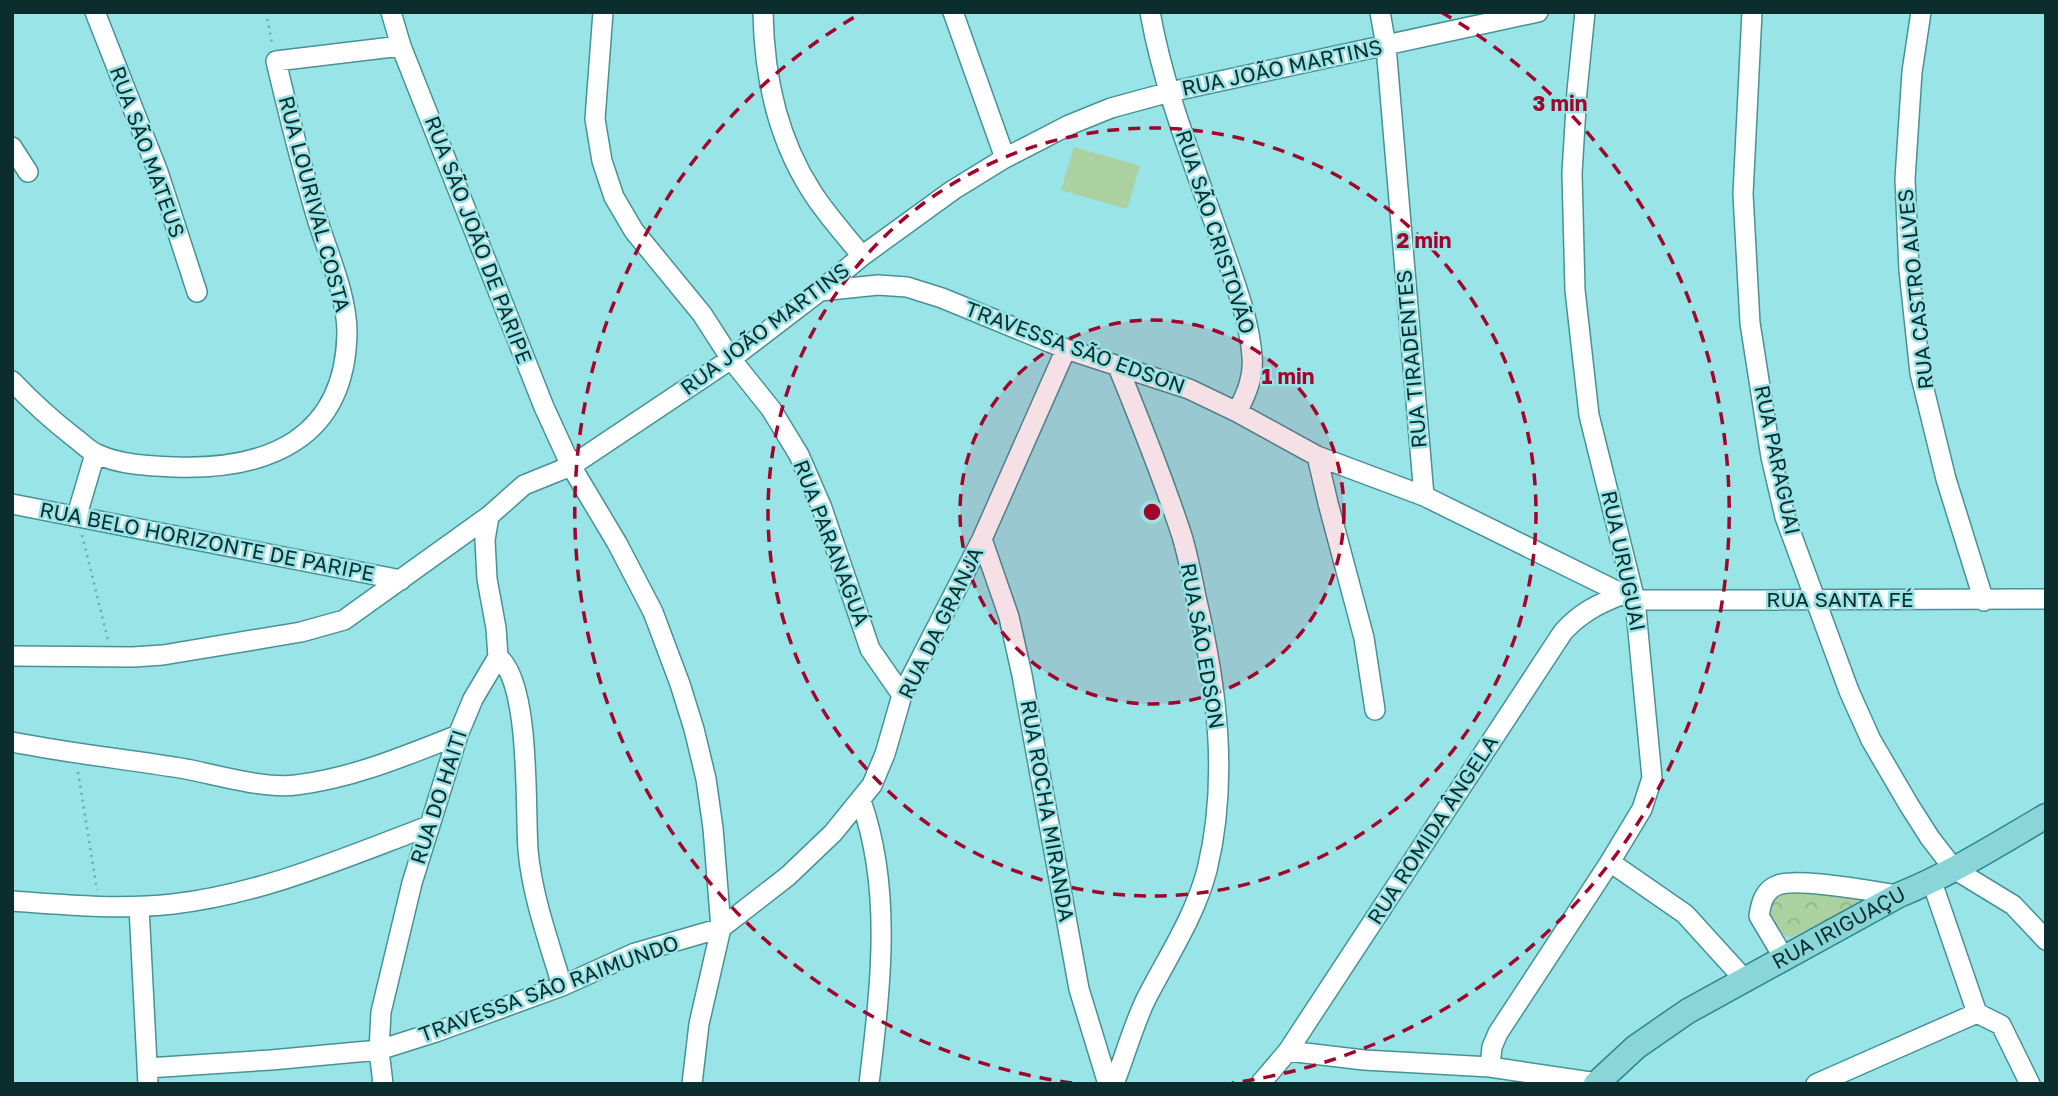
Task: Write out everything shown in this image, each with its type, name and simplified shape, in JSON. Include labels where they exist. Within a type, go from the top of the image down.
[{"type":"main road","name":"RUA IRIGUAÇU","points":[[1596,1083],[1636,1047],[1688,1012],[1899,895],[1932,882],[2046,816]]},
{"type":"street","name":"RUA SÃO MATEUS","points":[[95,12],[158,172],[197,292]]},
{"type":"street","name":"RUA SÃO JOÃO DE PARIPE","points":[[391,12],[401,47],[544,407],[571,466],[617,543],[653,612],[694,729],[706,779],[713,828],[721,928],[699,1024],[692,1084]]},
{"type":"street","name":"RUA PARANAGUÁ","points":[[603,12],[595,119],[602,161],[614,197],[634,231],[702,314],[731,359],[771,409],[799,455],[822,508],[870,649],[902,695]]},
{"type":"street","points":[[763,12],[763,39],[770,94],[788,150],[813,193],[862,256]]},
{"type":"street","points":[[953,12],[1005,158]]},
{"type":"street","name":"RUA SÃO CRISTOVÃO","points":[[1150,12],[1170,92],[1238,293],[1250,339],[1252,371],[1248,391],[1237,411]]},
{"type":"street","name":"RUA TIRADENTES","points":[[1380,12],[1386,46],[1424,496]]},
{"type":"street","name":"RUA JOÃO MARTINS","points":[[12,656],[163,655],[319,628],[344,620],[489,516],[524,485],[571,466],[731,359],[862,256],[953,190],[1005,158],[1069,125],[1111,108],[1170,92],[1538,12]]},
{"type":"street","name":"RUA URUGUAI","points":[[1490,1067],[1492,1047],[1498,1033],[1610,862],[1642,809],[1652,778],[1628,597],[1589,415],[1575,290],[1572,173],[1585,12]]},
{"type":"street","name":"RUA PARAGUAI","points":[[1752,12],[1743,194],[1750,323],[1771,457],[1785,517],[1849,691],[1871,740],[1916,816],[1954,869]]},
{"type":"street","name":"RUA CASTRO ALVES","points":[[1922,12],[1912,72],[1905,179],[1909,270],[1920,373],[1947,480],[1984,601]]},
{"type":"street","points":[[276,61],[401,47]]},
{"type":"street","name":"RUA LOURIVAL COSTA","points":[[12,381],[95,454],[124,462],[206,468],[235,465],[289,446],[319,422],[333,397],[343,365],[347,332],[342,299],[301,164],[276,61]]},
{"type":"street","points":[[12,147],[28,172]]},
{"type":"street","name":"TRAVESSA SÃO EDSON","points":[[820,291],[878,285],[907,287],[955,303],[1066,349],[1189,389],[1237,411],[1317,456],[1424,496],[1628,597]]},
{"type":"street","name":"RUA DA GRANJA","points":[[721,928],[788,876],[833,833],[872,785],[885,754],[902,695],[982,540],[1066,349]]},
{"type":"street","name":"RUA SÃO EDSON","points":[[1114,1084],[1144,1003],[1195,903],[1206,872],[1216,825],[1219,762],[1216,708],[1202,623],[1183,539],[1154,456],[1118,367]]},
{"type":"street","points":[[77,515],[95,454]]},
{"type":"street","points":[[1317,456],[1364,638],[1375,710]]},
{"type":"street","name":"RUA BELO HORIZONTE DE PARIPE","points":[[12,504],[401,580]]},
{"type":"street","points":[[489,516],[485,540],[486,566],[498,657],[509,668],[515,688],[526,780],[528,850],[537,897],[562,986]]},
{"type":"street","name":"RUA ROCHA MIRANDA","points":[[982,540],[1009,617],[1020,663],[1079,989],[1108,1084]]},
{"type":"street","name":"RUA SANTA FÉ","points":[[1628,597],[1984,601],[2046,599]]},
{"type":"street","name":"RUA ROMIDA ÂNGELA","points":[[1260,1084],[1288,1051],[1563,632],[1591,607],[1628,597]]},
{"type":"street","name":"RUA DO HAITI","points":[[383,1084],[379,1050],[381,1012],[412,883],[458,734],[472,699],[498,657]]},
{"type":"street","points":[[12,742],[276,786],[296,785],[382,766],[458,734]]},
{"type":"street","points":[[861,801],[872,833],[879,878],[880,945],[869,1084]]},
{"type":"street","points":[[12,901],[139,907],[208,899],[272,883],[429,826]]},
{"type":"street","points":[[1610,862],[1685,914],[1745,980]]},
{"type":"street","points":[[1954,869],[2013,905],[2046,940]]},
{"type":"street","points":[[1784,958],[1759,916],[1762,897],[1775,885],[1793,882],[1899,895]]},
{"type":"street","points":[[1932,882],[1977,1013],[2001,1025],[2029,1084]]},
{"type":"street","points":[[139,907],[148,1076]]},
{"type":"street","name":"TRAVESSA SÃO RAIMUNDO","points":[[148,1076],[379,1050],[562,986],[635,953],[721,928]]},
{"type":"street","points":[[1816,1084],[1977,1013]]},
{"type":"street","points":[[1288,1051],[1364,1060],[1490,1067],[1596,1083]]},
{"type":"path","points":[[265,12],[276,61]]},
{"type":"path","points":[[77,515],[112,657]]},
{"type":"path","points":[[76,754],[100,907]]},
{"type":"green space","points":[[1074,147],[1140,166],[1127,209],[1061,190]]},
{"type":"green space","points":[[1782,891],[1867,896],[1867,900],[1792,937],[1777,930],[1769,915],[1769,903]]}]
